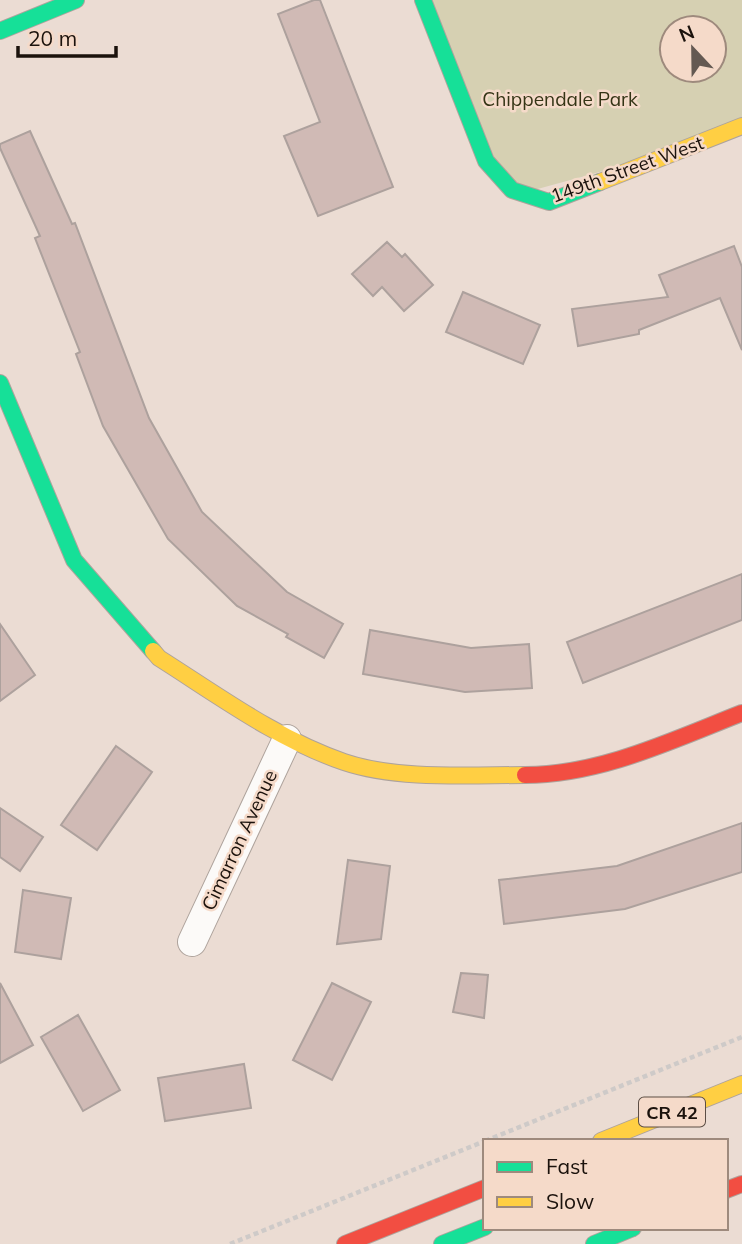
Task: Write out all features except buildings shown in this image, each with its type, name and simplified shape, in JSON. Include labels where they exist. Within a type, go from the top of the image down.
[{"type":"main road","points":[[0,31],[76,0]]},
{"type":"main road","name":"149th Street West","points":[[423,0],[485,161],[512,190],[549,202],[742,126]]},
{"type":"main road","points":[[0,383],[74,560],[159,659],[287,739],[347,763],[424,775],[546,775],[630,757],[742,713]]},
{"type":"main road","name":"CR 42","points":[[606,1139],[742,1084]]},
{"type":"main road","points":[[638,1139],[645,1123]]},
{"type":"main road","points":[[345,1244],[483,1189]]},
{"type":"main road","points":[[442,1244],[483,1228]]},
{"type":"main road","points":[[594,1244],[628,1230]]},
{"type":"street","name":"Cimarron Avenue","points":[[192,942],[287,739]]},
{"type":"path","points":[[490,1139],[742,1037]]},
{"type":"path","points":[[230,1244],[483,1142]]},
{"type":"green space","name":"Chippendale Park","points":[[416,0],[742,0],[742,133],[512,196]]},
{"type":"traffic: fast","points":[[0,31],[76,0]]},
{"type":"traffic: fast","points":[[423,0],[486,161],[512,190],[549,202],[600,182]]},
{"type":"traffic: fast","points":[[0,383],[74,560],[153,651]]},
{"type":"traffic: fast","points":[[442,1244],[483,1228]]},
{"type":"traffic: fast","points":[[594,1244],[628,1230]]},
{"type":"traffic: slow","points":[[600,182],[742,126]]},
{"type":"traffic: slow","points":[[153,651],[159,658],[226,702],[272,729],[344,762],[365,768],[410,774],[525,775]]},
{"type":"traffic: slow","points":[[606,1139],[742,1084]]},
{"type":"traffic: jam","points":[[525,775],[608,763],[742,713]]},
{"type":"traffic: jam","points":[[728,1189],[742,1184]]},
{"type":"traffic: jam","points":[[345,1244],[483,1189]]}]
